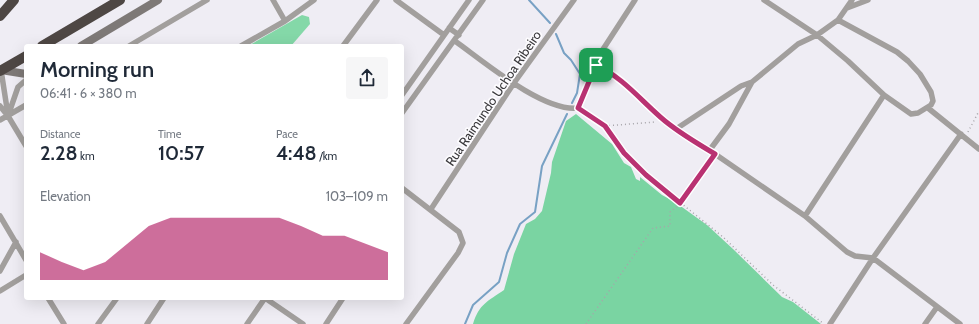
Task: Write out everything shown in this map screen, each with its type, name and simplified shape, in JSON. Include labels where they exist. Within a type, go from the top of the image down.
[{"type":"highway","points":[[0,16],[14,0]]},
{"type":"highway","points":[[45,44],[120,0]]},
{"type":"highway","points":[[1,71],[24,57]]},
{"type":"street","points":[[84,44],[158,0]]},
{"type":"street","points":[[132,44],[207,0]]},
{"type":"street","points":[[273,0],[285,21]]},
{"type":"street","points":[[245,44],[285,21],[314,0]]},
{"type":"street","points":[[344,44],[377,0]]},
{"type":"street","points":[[396,0],[444,35]]},
{"type":"street","points":[[404,92],[469,0]]},
{"type":"street","points":[[404,111],[483,0]]},
{"type":"street","name":"Rua Raimundo Uchoa Ribeiro","points":[[431,209],[514,83],[574,0]]},
{"type":"street","points":[[455,41],[514,83],[556,106],[578,108],[603,49],[635,0]]},
{"type":"street","points":[[764,0],[817,35],[848,61],[884,95],[911,114],[918,113],[928,108],[933,101],[931,92],[920,74],[908,61],[897,52],[838,20]]},
{"type":"street","points":[[676,129],[741,86],[752,82],[798,44],[817,35],[838,20],[852,0]]},
{"type":"street","points":[[847,8],[868,0]]},
{"type":"street","points":[[449,28],[459,35]]},
{"type":"street","points":[[596,65],[609,71],[622,81],[664,121],[805,216],[849,254],[873,258],[960,324]]},
{"type":"street","points":[[8,116],[1,71],[24,74]]},
{"type":"street","points":[[8,116],[18,87],[24,82]]},
{"type":"street","points":[[709,151],[729,124],[752,82]]},
{"type":"street","points":[[805,216],[884,95]]},
{"type":"street","points":[[0,106],[8,116],[24,143]]},
{"type":"street","points":[[0,120],[24,106]]},
{"type":"street","points":[[928,108],[979,150]]},
{"type":"street","points":[[830,324],[873,258],[962,135]]},
{"type":"street","points":[[404,189],[431,209],[462,236],[462,243],[458,252],[406,324]]},
{"type":"street","points":[[0,216],[24,256]]},
{"type":"street","points":[[0,271],[16,242]]},
{"type":"street","points":[[0,291],[24,276]]},
{"type":"street","points":[[49,300],[61,323]]},
{"type":"street","points":[[98,324],[116,300]]},
{"type":"street","points":[[147,324],[163,300]]},
{"type":"street","points":[[247,324],[264,300]]},
{"type":"street","points":[[268,300],[302,324]]},
{"type":"street","points":[[326,324],[342,300]]},
{"type":"street","points":[[925,324],[937,307]]},
{"type":"path","points":[[578,108],[605,126],[624,153],[646,175],[723,237],[773,284],[824,324]]},
{"type":"path","points":[[962,135],[971,128],[979,111]]},
{"type":"path","points":[[605,126],[664,121]]},
{"type":"path","points":[[586,324],[653,228],[670,226],[670,212],[680,203],[715,154]]},
{"type":"green space","points":[[302,15],[309,17],[310,24],[293,44],[251,44]]},
{"type":"green space","points":[[576,114],[612,144],[624,163],[631,167],[636,179],[640,181],[640,177],[662,195],[675,202],[707,225],[782,297],[793,302],[821,324],[473,324],[481,307],[504,290],[514,254],[526,224],[535,219],[542,211],[551,173],[552,162],[566,121]]},
{"type":"waterway","points":[[529,0],[550,23]]},
{"type":"waterway","points":[[556,34],[564,53],[571,60],[580,74],[577,93],[572,103]]},
{"type":"waterway","points":[[465,324],[473,305],[499,282],[507,253],[520,224],[535,212],[542,166],[567,114]]},
{"type":"route","points":[[596,65],[609,71],[622,81],[649,104],[664,121],[683,135],[715,154],[680,203],[646,175],[624,153],[605,126],[578,108],[596,65]]}]
